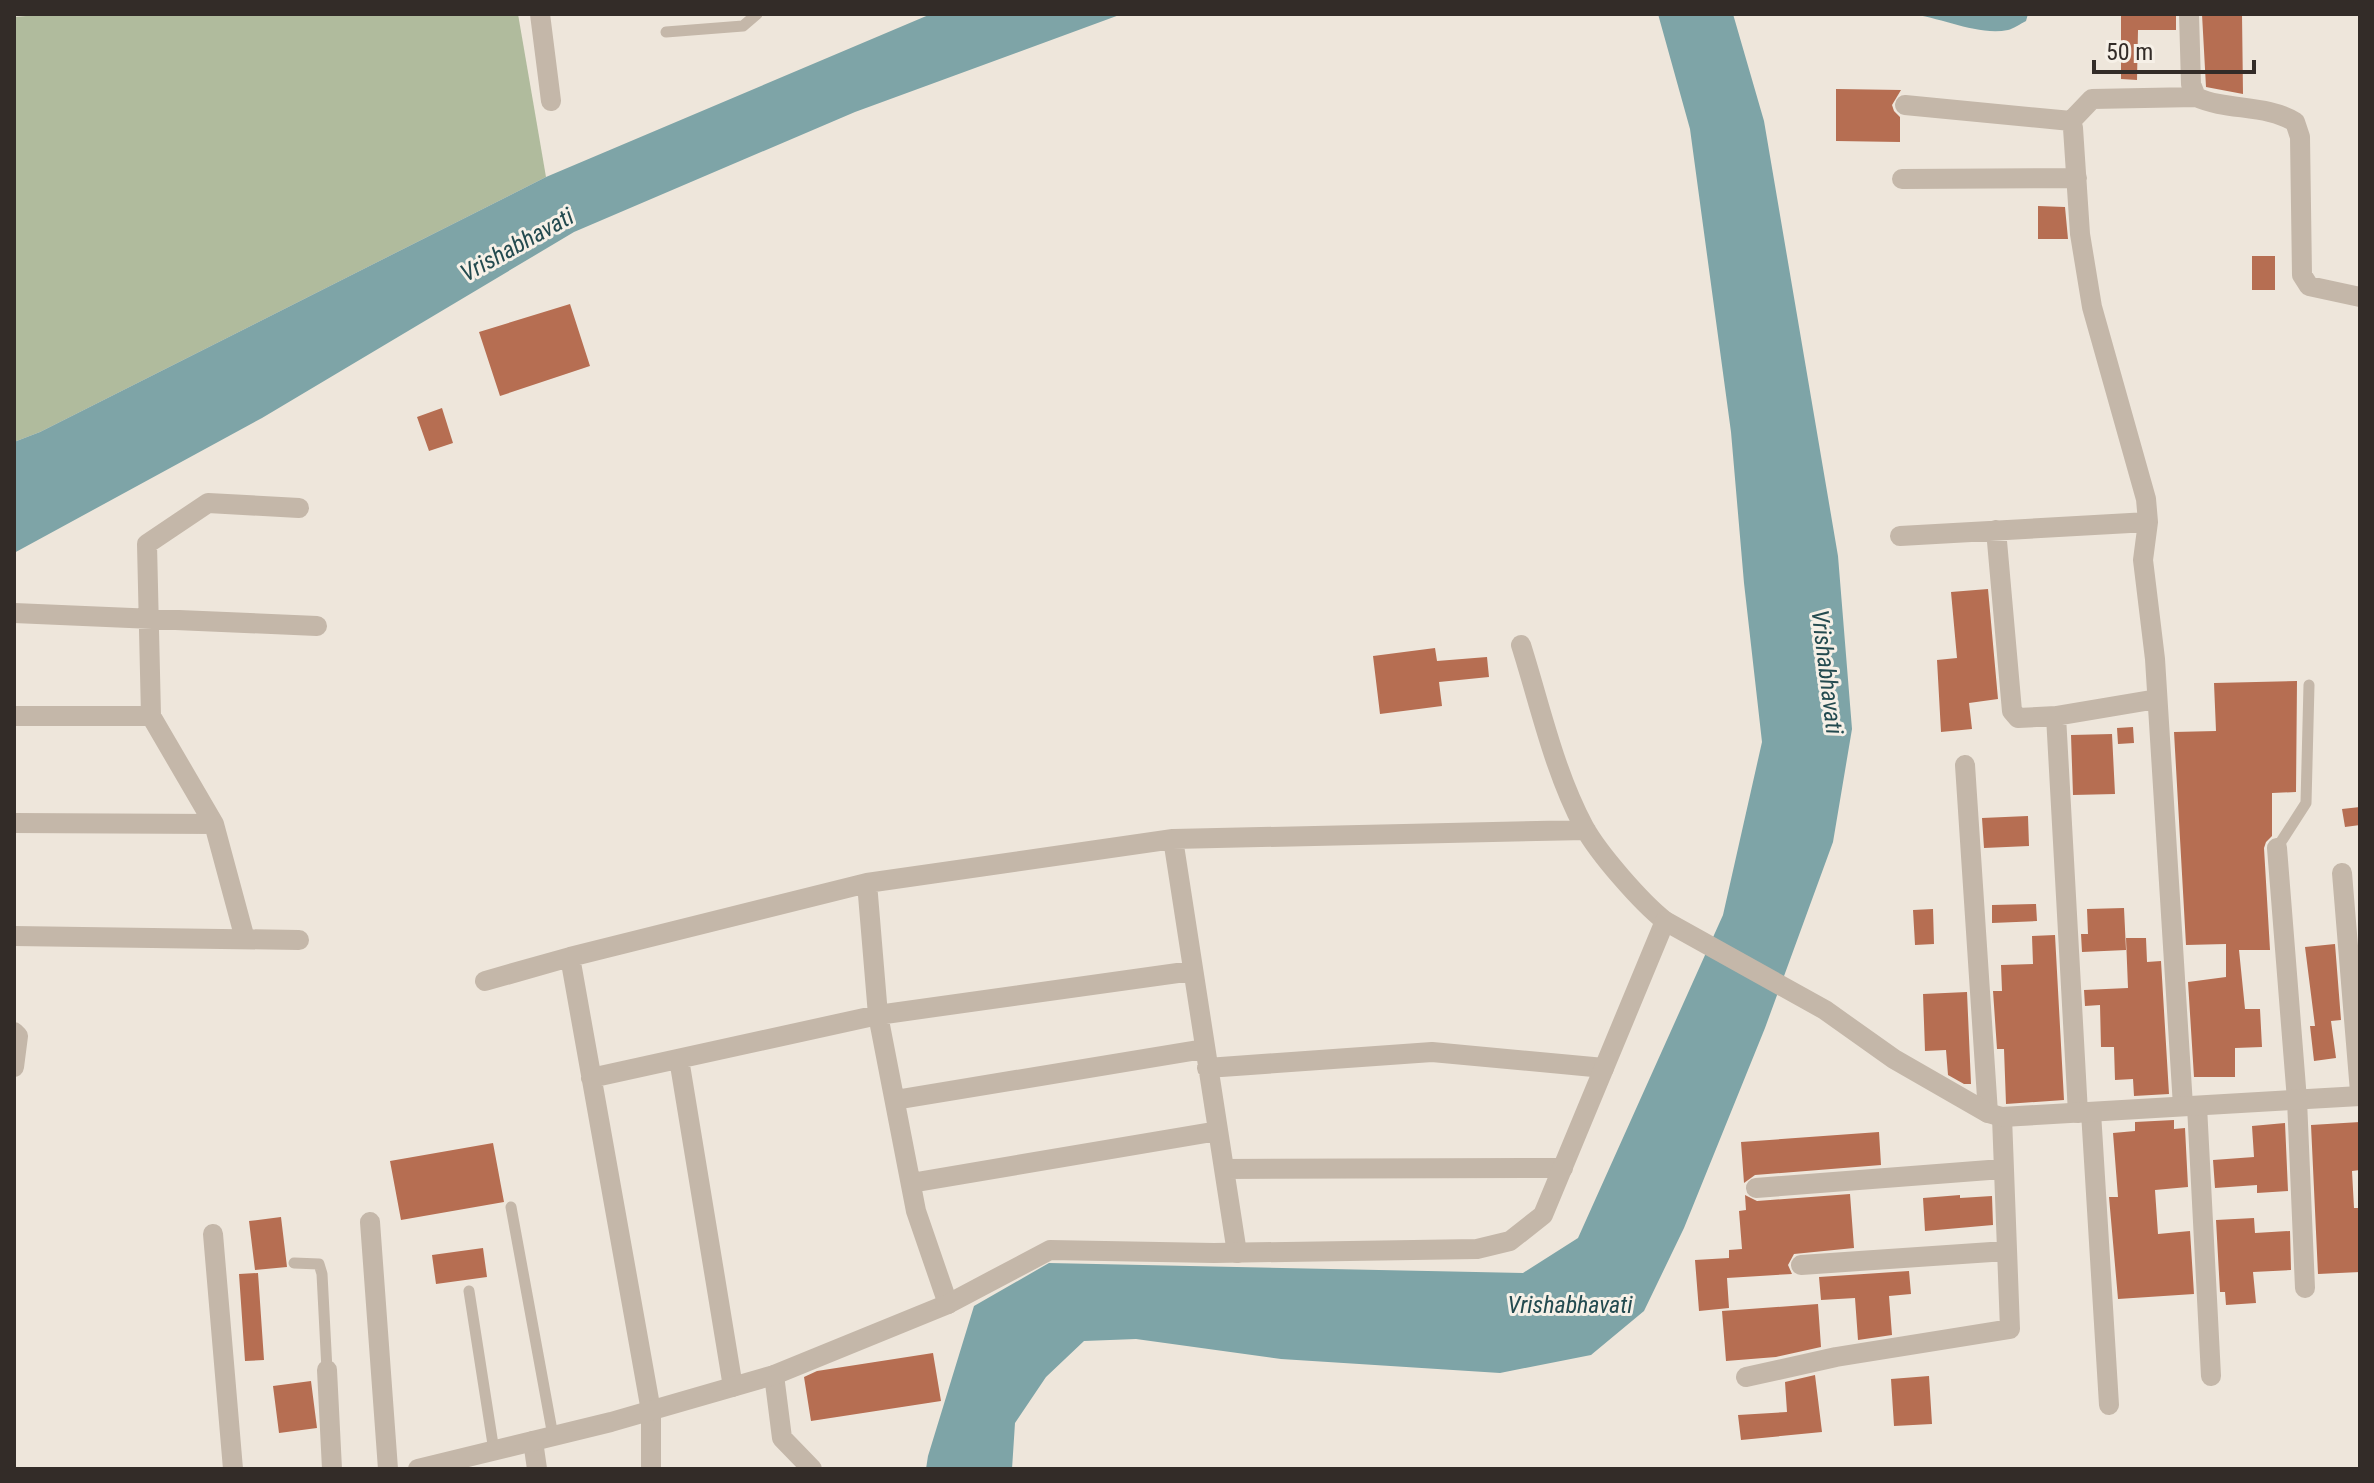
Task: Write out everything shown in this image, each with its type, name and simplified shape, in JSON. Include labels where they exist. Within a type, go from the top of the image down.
[{"type":"street","points":[[540,14],[551,101]]},
{"type":"street","points":[[2189,14],[2191,84],[2196,97]]},
{"type":"street","points":[[2071,121],[2092,99],[2196,97],[2209,103],[2283,115],[2295,122],[2300,137],[2302,275],[2309,286],[2360,297]]},
{"type":"street","points":[[1905,105],[2071,121]]},
{"type":"street","points":[[2071,121],[2080,234],[2092,307],[2146,499],[2148,522],[2143,560],[2157,699],[2211,1376]]},
{"type":"street","points":[[1902,179],[2077,178]]},
{"type":"street","points":[[245,939],[214,824],[151,716],[147,544],[208,503],[299,508]]},
{"type":"street","points":[[1900,536],[2148,522]]},
{"type":"street","points":[[1996,530],[2012,711],[2018,718],[2056,716],[2157,699]]},
{"type":"street","points":[[14,613],[317,626]]},
{"type":"street","points":[[1521,645],[1569,795],[1586,830],[1645,905],[1670,924],[1825,1010],[1894,1059],[1995,1115],[2360,1094],[2342,873]]},
{"type":"street","points":[[14,716],[151,716]]},
{"type":"street","points":[[2056,716],[2084,1112],[2109,1405]]},
{"type":"street","points":[[1746,1377],[1836,1357],[2010,1329],[2002,1169],[1965,765]]},
{"type":"street","points":[[14,823],[214,824]]},
{"type":"street","points":[[485,981],[867,883],[1173,839],[1586,830]]},
{"type":"street","points":[[1173,839],[1237,1253]]},
{"type":"street","points":[[2277,848],[2297,1100],[2305,1288]]},
{"type":"street","points":[[867,883],[878,1015],[916,1211],[948,1304]]},
{"type":"street","points":[[430,1468],[651,1411],[774,1375],[948,1304],[1050,1250],[1237,1253],[1477,1249],[1510,1241],[1543,1215],[1604,1068],[1670,924]]},
{"type":"street","points":[[14,936],[299,940]]},
{"type":"street","points":[[570,957],[651,1411],[651,1469]]},
{"type":"street","points":[[591,1078],[878,1015],[1192,971]]},
{"type":"street","points":[[14,1032],[18,1036],[14,1067]]},
{"type":"street","points":[[895,1100],[1206,1058],[1432,1052],[1604,1068]]},
{"type":"street","points":[[679,1059],[733,1387]]},
{"type":"street","points":[[911,1183],[1218,1131]]},
{"type":"street","points":[[1224,1169],[1563,1168]]},
{"type":"street","points":[[1756,1188],[2002,1169]]},
{"type":"street","points":[[370,1222],[388,1469]]},
{"type":"street","points":[[213,1234],[233,1469]]},
{"type":"street","points":[[1801,1265],[2006,1251]]},
{"type":"street","points":[[327,1370],[332,1469]]},
{"type":"street","points":[[774,1375],[782,1438],[812,1469]]},
{"type":"street","points":[[537,1469],[543,1439]]},
{"type":"lane","points":[[666,32],[743,26],[757,14]]},
{"type":"lane","points":[[2277,848],[2306,803],[2309,685]]},
{"type":"lane","points":[[511,1207],[543,1439]]},
{"type":"lane","points":[[294,1263],[319,1264],[327,1370]]},
{"type":"lane","points":[[469,1291],[494,1451]]},
{"type":"green space","points":[[50,14],[518,14],[546,177],[40,432],[14,442],[14,17]]},
{"type":"water","name":"Vrishabhavati","points":[[931,14],[1122,14],[855,112],[574,232],[262,418],[14,553],[14,442],[40,432],[546,177]]},
{"type":"water","name":"Vrishabhavati","points":[[1658,14],[1733,14],[1764,121],[1838,556],[1852,729],[1833,842],[1765,1028],[1684,1228],[1644,1311],[1591,1355],[1500,1373],[1281,1359],[1136,1339],[1084,1341],[1046,1377],[1015,1423],[1012,1469],[926,1469],[974,1306],[1049,1263],[1523,1273],[1578,1238],[1723,915],[1762,742],[1731,432],[1690,129]]},
{"type":"water","points":[[1910,14],[2028,14],[2026,21],[2014,28],[1996,31]]},
{"type":"building","points":[[2121,14],[2176,14],[2176,30],[2138,30],[2137,80],[2121,79]]},
{"type":"building","points":[[2202,14],[2242,14],[2243,94],[2206,87]]},
{"type":"building","points":[[1836,89],[1901,90],[1892,105],[1900,117],[1900,142],[1836,141]]},
{"type":"building","points":[[2038,206],[2065,207],[2068,239],[2038,239]]},
{"type":"building","points":[[2252,256],[2275,256],[2275,290],[2252,290]]},
{"type":"building","points":[[570,304],[590,366],[500,396],[479,332]]},
{"type":"building","points":[[442,408],[453,443],[429,451],[417,417]]},
{"type":"building","points":[[1988,589],[1998,699],[1969,703],[1972,729],[1941,732],[1937,660],[1957,658],[1951,592]]},
{"type":"building","points":[[1435,648],[1437,661],[1487,657],[1489,677],[1439,682],[1442,706],[1380,714],[1373,656]]},
{"type":"building","points":[[2297,681],[2296,792],[2272,793],[2272,836],[2264,848],[2270,950],[2239,950],[2245,1009],[2260,1009],[2262,1047],[2235,1048],[2235,1077],[2194,1077],[2188,982],[2226,977],[2226,944],[2186,945],[2174,732],[2216,731],[2214,683]]},
{"type":"building","points":[[2133,727],[2134,743],[2118,744],[2117,728]]},
{"type":"building","points":[[2112,734],[2115,794],[2073,795],[2071,735]]},
{"type":"building","points":[[2360,807],[2360,825],[2345,827],[2342,809]]},
{"type":"building","points":[[2028,816],[2029,846],[1984,848],[1982,818]]},
{"type":"building","points":[[2036,904],[2037,921],[1992,923],[1992,905]]},
{"type":"building","points":[[2124,908],[2126,950],[2082,952],[2081,934],[2088,934],[2087,909]]},
{"type":"building","points":[[1933,909],[1934,944],[1915,945],[1913,910]]},
{"type":"building","points":[[2055,935],[2064,1100],[2006,1104],[2004,1049],[1997,1049],[1993,991],[2002,991],[2001,965],[2033,964],[2032,936]]},
{"type":"building","points":[[2126,938],[2146,938],[2147,962],[2161,961],[2169,1094],[2134,1096],[2133,1079],[2115,1080],[2114,1047],[2101,1047],[2100,1005],[2085,1006],[2084,990],[2128,988]]},
{"type":"building","points":[[2335,944],[2341,1020],[2331,1021],[2336,1058],[2314,1061],[2310,1026],[2315,1026],[2305,947]]},
{"type":"building","points":[[1967,992],[1971,1084],[1964,1084],[1948,1075],[1946,1050],[1925,1051],[1923,994]]},
{"type":"building","points":[[2174,1120],[2174,1129],[2185,1128],[2188,1187],[2155,1190],[2158,1234],[2190,1231],[2194,1294],[2118,1299],[2109,1197],[2118,1197],[2113,1133],[2135,1131],[2135,1122]]},
{"type":"building","points":[[2360,1122],[2360,1170],[2352,1171],[2354,1208],[2360,1208],[2360,1272],[2318,1274],[2311,1125]]},
{"type":"building","points":[[2285,1123],[2288,1191],[2257,1193],[2257,1185],[2215,1188],[2213,1160],[2254,1157],[2252,1126]]},
{"type":"building","points":[[1879,1132],[1881,1165],[1755,1175],[1744,1183],[1741,1142]]},
{"type":"building","points":[[493,1143],[504,1202],[401,1220],[390,1161]]},
{"type":"building","points":[[1850,1194],[1854,1248],[1794,1254],[1788,1265],[1792,1274],[1727,1278],[1729,1308],[1699,1311],[1695,1260],[1729,1258],[1729,1250],[1742,1249],[1739,1211],[1746,1210],[1745,1195],[1757,1201]]},
{"type":"building","points":[[1960,1195],[1960,1198],[1992,1196],[1993,1225],[1925,1231],[1923,1198]]},
{"type":"building","points":[[281,1217],[287,1267],[255,1270],[249,1221]]},
{"type":"building","points":[[2254,1218],[2255,1233],[2290,1231],[2291,1270],[2253,1272],[2256,1303],[2226,1305],[2225,1292],[2220,1292],[2216,1220]]},
{"type":"building","points":[[483,1248],[487,1277],[436,1284],[432,1255]]},
{"type":"building","points":[[1909,1271],[1911,1294],[1889,1296],[1892,1335],[1858,1340],[1855,1298],[1821,1300],[1819,1277]]},
{"type":"building","points":[[258,1273],[264,1360],[245,1361],[239,1274]]},
{"type":"building","points":[[1818,1304],[1821,1347],[1776,1357],[1726,1361],[1722,1311]]},
{"type":"building","points":[[933,1353],[941,1401],[811,1421],[804,1377],[817,1371]]},
{"type":"building","points":[[1815,1375],[1822,1432],[1741,1440],[1738,1415],[1787,1412],[1785,1382]]},
{"type":"building","points":[[1929,1376],[1932,1424],[1894,1426],[1891,1379]]},
{"type":"building","points":[[311,1381],[317,1428],[279,1433],[273,1386]]}]
